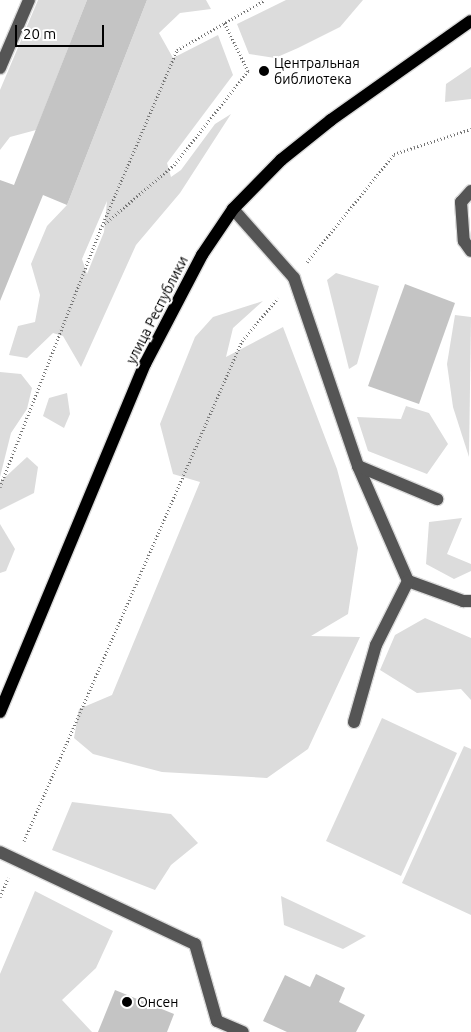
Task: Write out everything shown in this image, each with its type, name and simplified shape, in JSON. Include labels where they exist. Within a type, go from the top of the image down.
[{"type":"main road","name":"улица Республики","points":[[0,712],[145,364],[202,254],[233,209],[281,160],[331,120],[471,21]]},
{"type":"lane","points":[[0,68],[29,0]]},
{"type":"lane","points":[[471,191],[461,202],[464,240],[471,251]]},
{"type":"lane","points":[[233,209],[294,278],[358,466],[408,581],[463,601],[471,601]]},
{"type":"lane","points":[[358,466],[438,500]]},
{"type":"lane","points":[[354,722],[376,645],[408,581]]},
{"type":"lane","points":[[0,852],[196,944],[217,1020],[243,1032]]},
{"type":"path","points":[[0,487],[102,226],[177,50],[265,0]]},
{"type":"path","points":[[102,226],[174,165],[248,71],[224,22]]},
{"type":"path","points":[[0,897],[16,858],[42,805],[242,341],[394,154],[471,129]]},
{"type":"shaded area","points":[[38,0],[87,0],[36,130],[10,137],[0,150],[0,90]]},
{"type":"shaded area","points":[[147,0],[206,0],[211,9],[180,13],[159,33],[173,58],[218,35],[233,75],[167,163],[171,177],[181,170],[215,124],[231,114],[180,193],[136,245],[81,367],[63,336],[53,333],[27,358],[9,355],[18,326],[35,322],[40,295],[31,264],[47,226],[67,205]],"holes":[[[107,201],[104,232],[87,274],[82,259]]]},
{"type":"shaded area","points":[[286,0],[363,0],[340,27],[298,48],[275,58],[249,54],[237,24]]},
{"type":"shaded area","points":[[471,67],[471,99],[445,102],[446,84]]},
{"type":"shaded area","points":[[336,273],[379,286],[357,364],[349,369],[327,280]]},
{"type":"shaded area","points":[[263,301],[233,328],[226,357],[283,327],[337,469],[358,548],[348,614],[311,636],[360,637],[308,749],[267,778],[162,772],[93,754],[74,738],[79,709],[112,695],[200,482],[173,474],[160,424],[195,337],[213,317]]},
{"type":"shaded area","points":[[455,315],[471,317],[469,457],[453,407],[447,364]]},
{"type":"shaded area","points":[[0,372],[21,374],[32,388],[27,409],[11,433],[0,477]]},
{"type":"shaded area","points":[[67,393],[70,414],[64,428],[43,416],[49,398]]},
{"type":"shaded area","points":[[406,406],[429,413],[448,444],[427,474],[368,451],[357,417],[401,419]]},
{"type":"shaded area","points":[[27,457],[38,467],[34,493],[0,510],[0,482]]},
{"type":"shaded area","points":[[462,518],[447,554],[471,564],[471,571],[454,579],[426,564],[429,522]]},
{"type":"shaded area","points":[[0,524],[15,549],[6,571],[0,573]]},
{"type":"shaded area","points":[[425,618],[471,638],[471,700],[461,689],[417,693],[380,670],[395,635]]},
{"type":"shaded area","points":[[382,718],[457,753],[401,876],[326,841]]},
{"type":"shaded area","points":[[464,746],[471,749],[471,915],[402,883]]},
{"type":"shaded area","points":[[72,802],[171,814],[198,843],[171,865],[155,890],[52,850]]},
{"type":"shaded area","points":[[35,891],[113,931],[96,968],[62,1000],[92,1032],[0,1032],[0,974]]},
{"type":"shaded area","points":[[281,896],[366,936],[343,949],[284,925]]},
{"type":"building","points":[[87,0],[147,0],[67,205],[43,195],[0,301],[0,180],[14,185]]},
{"type":"building","points":[[405,284],[455,303],[419,404],[368,386]]},
{"type":"building","points":[[316,974],[345,988],[339,1002],[365,1015],[356,1032],[287,1032],[263,1021],[285,975],[310,987]]},
{"type":"building","name":"Онсен","points":[[115,990],[174,1014],[167,1032],[98,1032]]},
{"type":"place","name":"Центральная библиотека","points":[[264,71]]},
{"type":"place","name":"Онсен","points":[[127,1002]]}]
